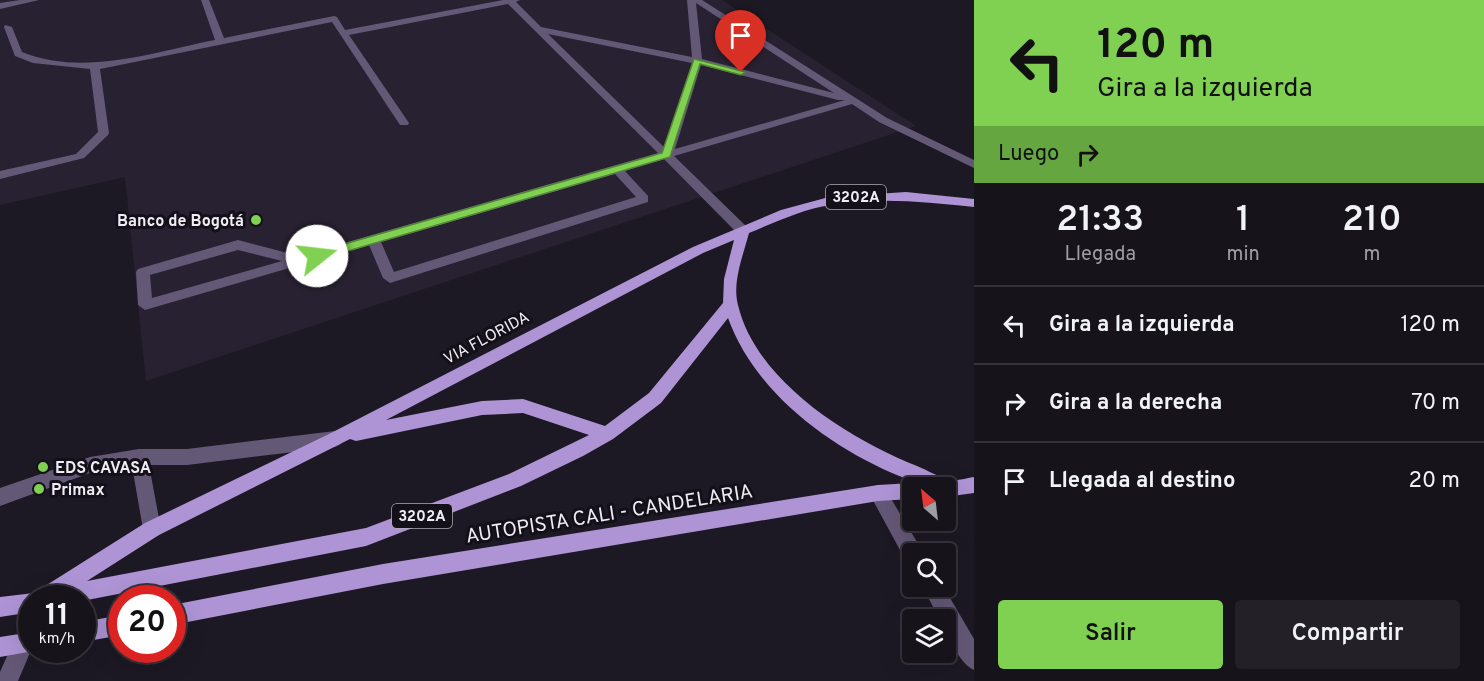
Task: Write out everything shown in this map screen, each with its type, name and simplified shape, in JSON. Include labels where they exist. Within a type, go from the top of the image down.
[{"type":"main road","name":"VIA FLORIDA","points":[[63,585],[152,530],[337,438],[698,250],[806,206],[854,198],[906,196],[970,202]]},
{"type":"main road","points":[[743,231],[733,272],[730,305],[749,348],[778,386],[821,423],[875,456],[922,477]]},
{"type":"main road","name":"3202A","points":[[96,589],[366,537],[515,480],[577,452],[607,434],[655,398],[730,305]]},
{"type":"main road","points":[[337,438],[482,408],[523,406],[607,434]]},
{"type":"main road","points":[[956,488],[974,485]]},
{"type":"main road","name":"AUTOPISTA CALI - CANDELARIA","points":[[186,612],[383,574],[878,493],[902,492]]},
{"type":"main road","points":[[0,607],[18,604]]},
{"type":"main road","points":[[0,647],[18,644]]},
{"type":"street","points":[[0,6],[35,0]]},
{"type":"street","points":[[205,0],[220,41]]},
{"type":"street","points":[[343,33],[511,0],[743,231]]},
{"type":"street","points":[[667,155],[697,60],[694,0]]},
{"type":"street","points":[[694,0],[884,120],[974,164]]},
{"type":"street","points":[[8,27],[18,54],[33,60],[95,67],[334,19],[404,123]]},
{"type":"street","points":[[538,29],[697,60],[852,101]]},
{"type":"street","points":[[0,175],[80,156],[104,133],[95,67]]},
{"type":"street","points":[[299,261],[238,245],[143,272],[145,305],[299,261],[373,239],[617,170],[852,101]]},
{"type":"street","points":[[373,239],[390,278],[644,199],[617,170]]},
{"type":"street","points":[[0,498],[90,465],[139,457],[187,457],[337,438]]},
{"type":"street","points":[[139,457],[152,530]]},
{"type":"street","points":[[878,493],[907,543]]},
{"type":"street","points":[[938,597],[974,659]]},
{"type":"street","points":[[7,681],[18,660]]},
{"type":"shaded area","points":[[0,0],[722,0],[916,126],[146,381],[125,177],[0,205]]},
{"type":"place","name":"Banco de Bogotá","points":[[256,220]]},
{"type":"place","name":"EDS CAVASA","points":[[43,467]]},
{"type":"place","name":"Primax","points":[[39,489]]},
{"type":"route","points":[[317,256],[667,155],[697,60],[741,72]]}]
